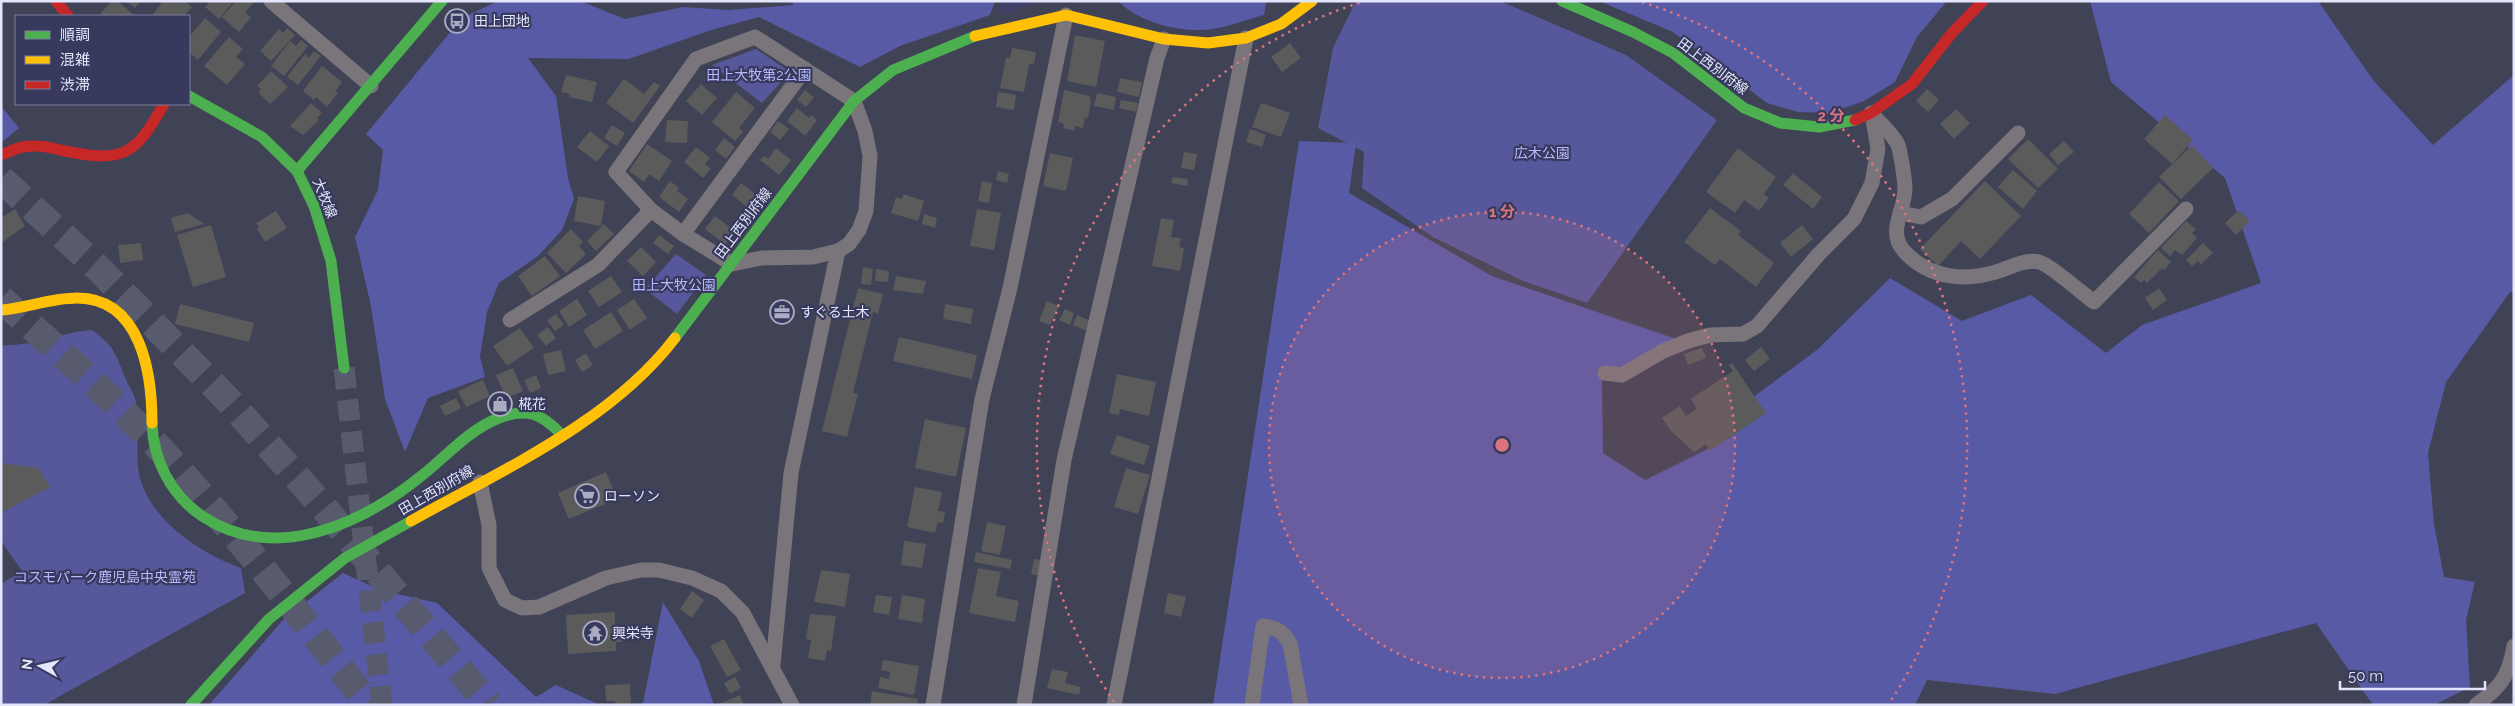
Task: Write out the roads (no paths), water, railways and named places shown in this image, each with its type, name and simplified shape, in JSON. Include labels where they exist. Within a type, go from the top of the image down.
[{"type":"street","points":[[56,1],[67,15]]},
{"type":"street","points":[[271,1],[290,7],[371,86]]},
{"type":"street","points":[[297,171],[442,1]]},
{"type":"street","name":"田上西別府線","points":[[191,705],[269,619],[345,558],[562,435],[602,410],[655,364],[854,101],[893,70],[930,53],[973,37],[1066,15],[1164,39],[1208,43],[1246,38],[1281,24],[1312,1]]},
{"type":"street","name":"田上西別府線","points":[[1562,1],[1633,32],[1673,53],[1744,108],[1780,122],[1819,127],[1848,123],[1871,113],[1912,84],[1952,33],[1983,1]]},
{"type":"street","points":[[932,705],[982,399],[1010,288],[1066,15]]},
{"type":"street","points":[[755,36],[806,70],[854,101],[865,131],[870,156],[866,211],[859,230],[849,244],[838,251],[813,256],[762,258],[732,264],[683,234],[651,210],[616,172],[696,59],[755,36]]},
{"type":"street","points":[[1114,705],[1246,38]]},
{"type":"street","points":[[1024,705],[1064,460],[1157,58],[1164,39]]},
{"type":"street","points":[[683,234],[806,70]]},
{"type":"street","name":"大牧線","points":[[190,97],[262,137],[297,171],[314,206],[331,261],[344,368]]},
{"type":"street","points":[[1,155],[23,147],[41,147],[91,156],[106,157],[124,154],[139,143],[163,105]]},
{"type":"street","points":[[1871,113],[1898,144],[1905,189],[1896,238],[1904,251],[1927,268],[1943,275],[1966,278],[1996,272],[2025,262],[2040,262],[2094,302],[2186,209]]},
{"type":"street","points":[[1605,373],[1622,375],[1663,351],[1688,341],[1710,335],[1743,334],[1757,326],[1818,255],[1854,218],[1872,182],[1878,149],[1871,113]]},
{"type":"street","points":[[1900,213],[1921,217],[1952,199],[2018,133]]},
{"type":"street","points":[[510,320],[598,265],[651,210]]},
{"type":"street","points":[[772,665],[790,473],[838,251]]},
{"type":"street","points":[[1,310],[68,298],[85,298],[100,301],[118,311],[140,345],[149,371],[155,452],[164,471],[176,491],[207,521],[240,534],[276,538],[309,535],[351,520],[377,507],[418,478],[479,428],[517,413],[533,413],[544,417],[562,435]]},
{"type":"street","points":[[480,482],[490,525],[489,568],[505,600],[522,608],[539,607],[606,578],[641,570],[659,570],[692,578],[721,592],[743,613],[792,705]]},
{"type":"street","points":[[1252,705],[1262,626],[1277,628],[1285,635],[1290,644],[1301,705]]},
{"type":"street","points":[[2476,705],[2502,684],[2510,667],[2514,646]]},
{"type":"tunnel","points":[[1,179],[95,265],[226,398],[319,502],[489,705]]},
{"type":"tunnel","points":[[1,299],[103,392],[161,450],[242,543],[369,705]]},
{"type":"tunnel","points":[[344,368],[382,705]]},
{"type":"place","name":"田上団地","points":[[457,21]]},
{"type":"place","name":"すぐる土木","points":[[782,312]]},
{"type":"place","name":"椛花","points":[[500,404]]},
{"type":"place","name":"ローソン","points":[[587,496]]},
{"type":"place","name":"興栄寺","points":[[595,633]]},
{"type":"park label","name":"田上大牧第2公園","points":[[759,75]]},
{"type":"park label","name":"広木公園","points":[[1542,153]]},
{"type":"park label","name":"田上大牧公園","points":[[674,285]]},
{"type":"park label","name":"コスモパーク鹿児島中央霊苑","points":[[105,577]]}]
